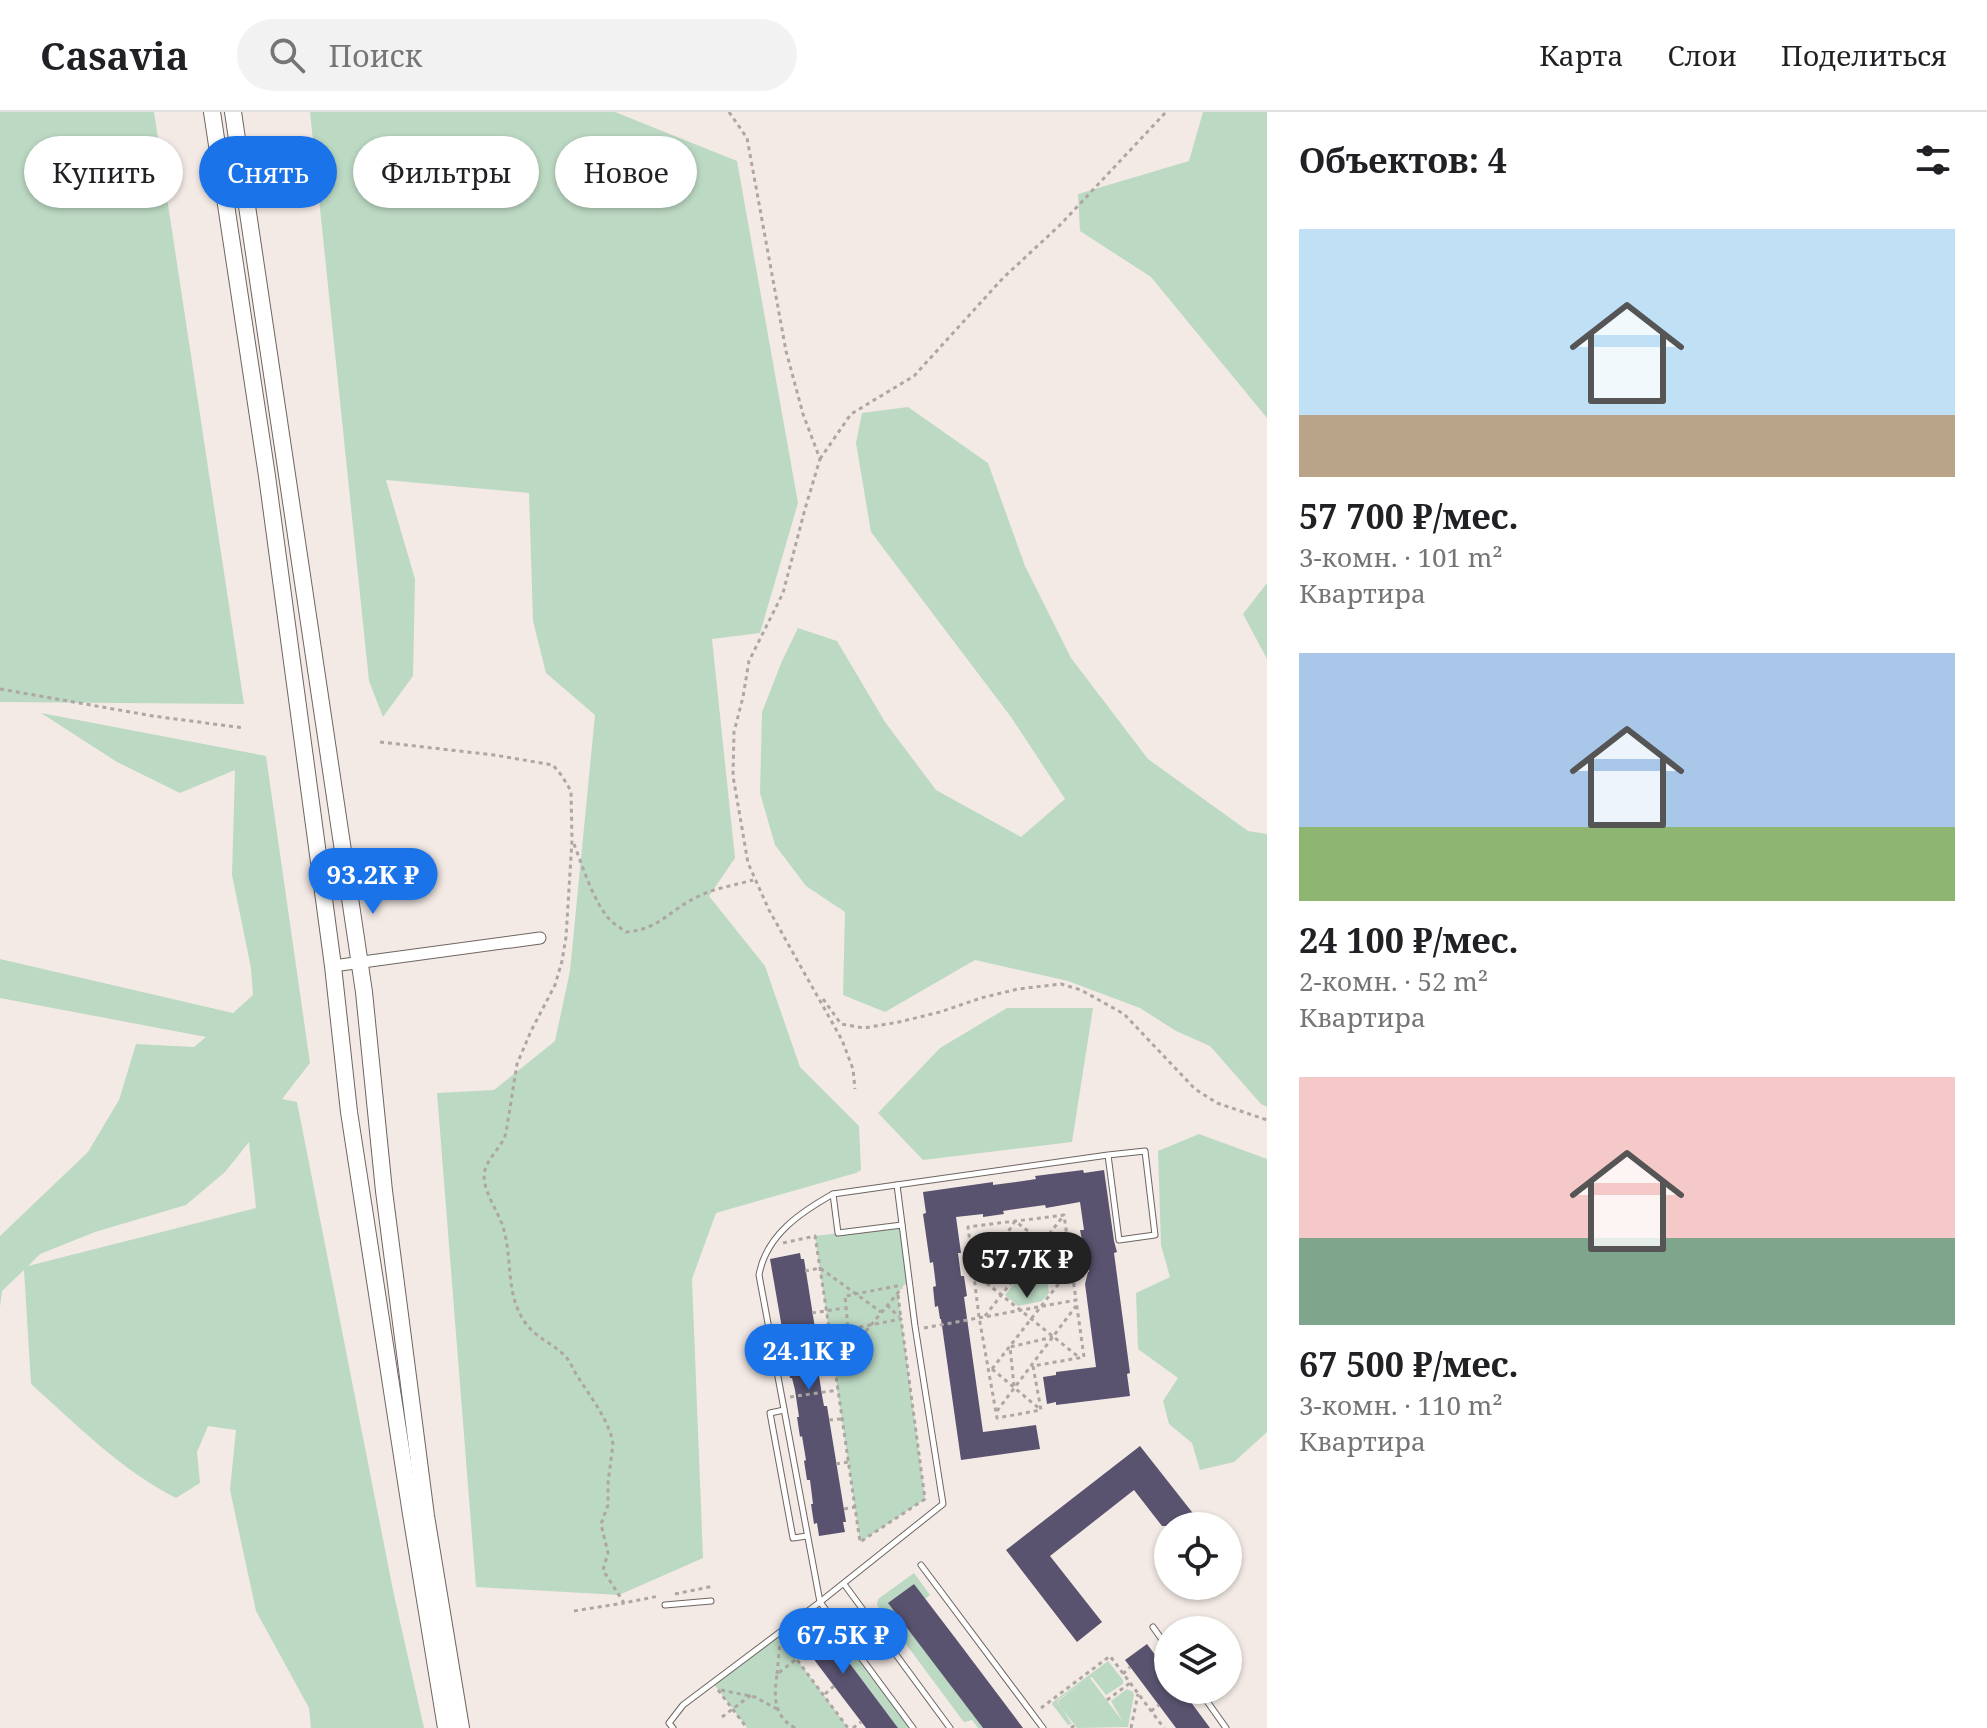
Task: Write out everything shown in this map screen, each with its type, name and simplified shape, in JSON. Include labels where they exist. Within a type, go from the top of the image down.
[{"type":"main road","points":[[212,112],[267,476],[333,966],[349,1112],[446,1728]]},
{"type":"main road","points":[[233,112],[360,963],[384,1191],[424,1500],[461,1728]]},
{"type":"street","points":[[333,966],[540,938]]},
{"type":"lane","points":[[913,1728],[820,1602],[759,1275],[761,1262],[786,1226],[833,1194],[1108,1155],[1145,1151],[1155,1235],[1119,1240],[1108,1155]]},
{"type":"lane","points":[[671,1726],[683,1705],[844,1584],[943,1504],[897,1185]]},
{"type":"lane","points":[[833,1194],[838,1233],[902,1225]]},
{"type":"lane","points":[[784,1410],[770,1413],[793,1538],[807,1536]]},
{"type":"lane","points":[[921,1565],[1043,1728]]},
{"type":"lane","points":[[844,1584],[950,1728]]},
{"type":"lane","points":[[665,1605],[711,1601]]},
{"type":"lane","points":[[1209,1704],[1226,1728]]},
{"type":"path","points":[[729,112],[747,138],[786,351],[803,414],[820,459]]},
{"type":"path","points":[[1166,112],[1060,225],[1003,278],[914,376],[851,414],[820,459],[783,593],[749,661],[734,732],[733,776],[748,863],[802,969],[841,1024],[864,1028],[899,1022],[1018,989],[1061,984],[1081,990],[1124,1014],[1195,1089],[1217,1103],[1267,1120]]},
{"type":"path","points":[[0,689],[153,716],[244,728]]},
{"type":"path","points":[[380,742],[553,765],[571,791],[572,840],[562,961],[555,985],[517,1064],[504,1140],[488,1163],[484,1176],[506,1238],[510,1285],[518,1309],[531,1329],[567,1359],[611,1435],[608,1505],[601,1524],[608,1553],[603,1570],[619,1595]]},
{"type":"path","points":[[572,840],[602,906],[611,921],[626,932],[643,930],[660,922],[699,896],[755,879]]},
{"type":"path","points":[[816,990],[842,1040],[853,1069],[855,1089]]},
{"type":"path","points":[[1041,1410],[997,1418],[968,1227],[1064,1215]]},
{"type":"path","points":[[982,1317],[1002,1296],[1064,1215]]},
{"type":"path","points":[[1033,1366],[1084,1357],[1064,1215]]},
{"type":"path","points":[[1015,1221],[1071,1266]]},
{"type":"path","points":[[996,1251],[1015,1221]]},
{"type":"path","points":[[769,1247],[815,1236],[860,1542],[925,1499],[898,1292]]},
{"type":"path","points":[[972,1255],[1043,1243]]},
{"type":"path","points":[[996,1251],[1022,1270]]},
{"type":"path","points":[[992,1369],[1071,1266]]},
{"type":"path","points":[[805,1271],[820,1268],[881,1312]]},
{"type":"path","points":[[974,1273],[1080,1358]]},
{"type":"path","points":[[835,1369],[904,1285],[845,1296],[850,1350]]},
{"type":"path","points":[[916,1330],[1076,1300]]},
{"type":"path","points":[[887,1305],[901,1319]]},
{"type":"path","points":[[996,1412],[1076,1306]]},
{"type":"path","points":[[812,1313],[846,1308]]},
{"type":"path","points":[[829,1333],[901,1319]]},
{"type":"path","points":[[1010,1347],[1053,1337]]},
{"type":"path","points":[[1010,1347],[1015,1389]]},
{"type":"path","points":[[819,1356],[832,1355]]},
{"type":"path","points":[[988,1366],[1041,1410]]},
{"type":"path","points":[[1033,1366],[1041,1410]]},
{"type":"path","points":[[782,1399],[838,1390]]},
{"type":"path","points":[[829,1420],[842,1418]]},
{"type":"path","points":[[836,1464],[848,1462]]},
{"type":"path","points":[[844,1509],[855,1507]]},
{"type":"path","points":[[574,1611],[624,1603]]},
{"type":"path","points":[[793,1728],[782,1718],[775,1702],[781,1638],[851,1728],[861,1722]]},
{"type":"path","points":[[777,1674],[807,1651]]},
{"type":"path","points":[[1032,1714],[1110,1656],[1164,1728]]},
{"type":"path","points":[[1123,1674],[1130,1667]]},
{"type":"path","points":[[713,1683],[747,1728]]},
{"type":"path","points":[[1107,1700],[1130,1683]]},
{"type":"path","points":[[823,1695],[834,1686]]},
{"type":"path","points":[[718,1690],[751,1695],[777,1709]]},
{"type":"path","points":[[1130,1728],[1138,1694]]},
{"type":"path","points":[[722,1717],[751,1695]]},
{"type":"path","points":[[1151,1711],[1159,1705]]},
{"type":"green space","points":[[0,112],[154,112],[158,136],[24,136],[24,208],[169,208],[244,704],[0,702]]},
{"type":"green space","points":[[310,112],[615,112],[675,136],[555,136],[555,208],[697,208],[697,145],[737,161],[798,503],[760,633],[712,639],[735,858],[709,896],[765,966],[800,1067],[859,1126],[861,1170],[716,1213],[692,1279],[703,1558],[619,1595],[476,1587],[437,1093],[494,1090],[555,1041],[570,971],[595,715],[546,673],[533,621],[529,493],[386,480],[415,579],[413,676],[383,717],[369,681],[320,208],[337,208],[337,136],[312,136]]},
{"type":"green space","points":[[1203,112],[1267,112],[1267,418],[1151,277],[1080,231],[1078,194],[1189,161]]},
{"type":"green space","points":[[908,407],[988,463],[1025,566],[1071,658],[1148,759],[1248,831],[1267,834],[1267,1107],[1210,1046],[1176,1031],[1140,1008],[1068,981],[975,960],[885,1012],[843,995],[845,912],[806,886],[775,845],[760,793],[762,712],[798,628],[837,641],[885,722],[936,790],[1021,837],[1065,799],[1011,717],[871,532],[856,443],[862,413]]},
{"type":"green space","points":[[1267,583],[1267,659],[1243,614]]},
{"type":"green space","points":[[41,713],[266,756],[310,1063],[282,1099],[297,1102],[394,1595],[424,1728],[311,1728],[309,1708],[256,1611],[230,1490],[236,1430],[208,1426],[197,1452],[200,1483],[176,1498],[118,1460],[31,1384],[24,1270],[2,1291],[0,1307],[0,1236],[88,1152],[119,1100],[136,1044],[194,1047],[206,1037],[0,998],[0,959],[233,1013],[253,995],[251,968],[232,875],[235,770],[180,793],[117,762]],"holes":[[[249,1142],[256,1208],[28,1266],[40,1254],[95,1232],[186,1205],[225,1172]]]},
{"type":"green space","points":[[1007,1008],[1093,1008],[1072,1142],[923,1160],[878,1113],[940,1048]]},
{"type":"green space","points":[[1199,1134],[1267,1159],[1267,1432],[1234,1462],[1200,1470],[1192,1443],[1169,1424],[1163,1401],[1178,1378],[1138,1349],[1136,1293],[1170,1277],[1161,1245],[1158,1151]]},
{"type":"green space","points":[[902,1225],[910,1283],[898,1293],[925,1499],[860,1542],[815,1236]]},
{"type":"green space","points":[[1042,1249],[1049,1293],[1042,1301],[1018,1306],[1005,1295]]},
{"type":"green space","points":[[914,1573],[930,1595],[925,1599],[914,1584],[889,1603],[983,1728],[978,1728],[972,1720],[963,1721],[877,1605],[878,1599]]},
{"type":"green space","points":[[823,1613],[909,1728],[898,1728],[815,1617]]},
{"type":"green space","points":[[778,1634],[848,1728],[747,1728],[713,1683]]},
{"type":"green space","points":[[1108,1661],[1123,1684],[1106,1695],[1090,1678],[1123,1722],[1111,1701],[1127,1689],[1134,1695],[1128,1727],[1077,1728],[1061,1708],[1072,1724],[1068,1725],[1053,1702]]},
{"type":"building","points":[[1083,1170],[1084,1173],[1104,1170],[1117,1252],[1114,1253],[1130,1373],[1127,1374],[1130,1396],[1047,1404],[1043,1377],[1056,1375],[1056,1372],[1096,1367],[1085,1284],[1089,1272],[1080,1230],[1084,1230],[1080,1202],[1009,1210],[1003,1211],[1004,1214],[983,1217],[983,1214],[956,1217],[961,1253],[958,1253],[967,1296],[964,1297],[983,1432],[1036,1425],[1040,1449],[961,1460],[941,1319],[938,1306],[935,1307],[933,1287],[936,1286],[923,1214],[926,1213],[923,1192],[1023,1181],[1036,1179],[1035,1176]]},
{"type":"building","points":[[800,1253],[801,1259],[804,1259],[821,1366],[822,1395],[824,1406],[827,1406],[846,1522],[843,1522],[845,1532],[819,1536],[817,1523],[814,1524],[795,1390],[786,1357],[790,1356],[786,1334],[783,1334],[770,1259]]},
{"type":"building","points":[[1140,1446],[1192,1512],[1154,1512],[1154,1516],[1134,1490],[1050,1556],[1102,1622],[1077,1642],[1006,1550]]},
{"type":"building","points":[[914,1584],[1023,1728],[983,1728],[888,1603]]},
{"type":"building","points":[[815,1617],[898,1728],[866,1728],[794,1633]]},
{"type":"building","points":[[1147,1644],[1154,1653],[1154,1699],[1125,1660]]},
{"type":"building","points":[[1158,1704],[1192,1704],[1210,1728],[1176,1728]]}]
